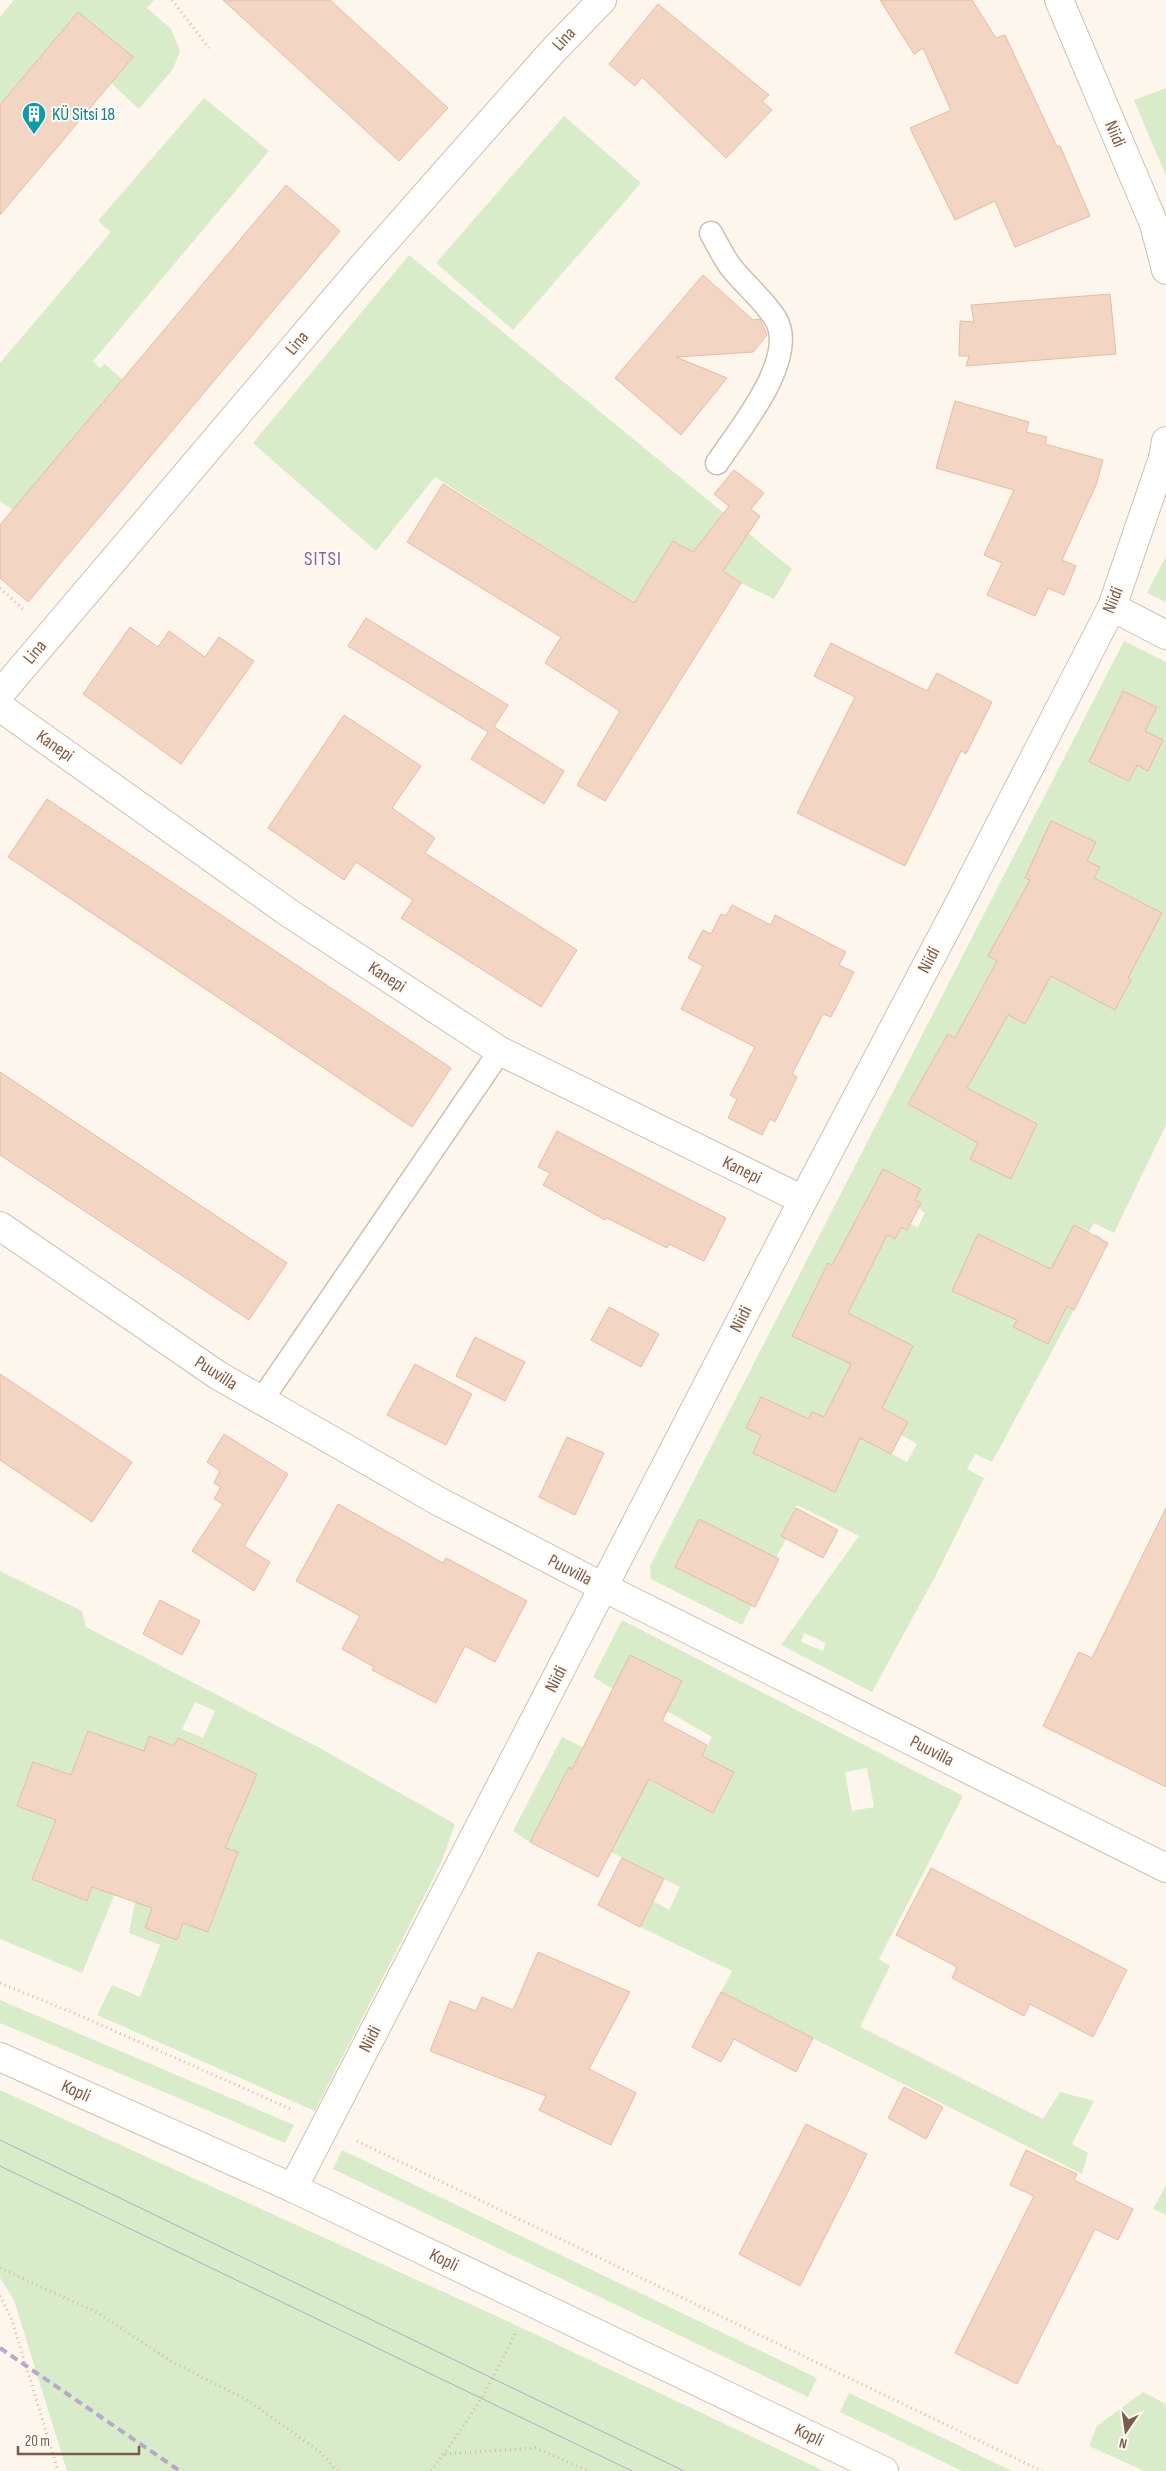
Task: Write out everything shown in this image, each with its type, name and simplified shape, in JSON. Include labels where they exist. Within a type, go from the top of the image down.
[{"type":"street","name":"Lina","points":[[0,694],[363,266],[562,41],[602,0]]},
{"type":"street","name":"Niidi","points":[[1059,0],[1154,224],[1166,270]]},
{"type":"street","name":"Niidi","points":[[293,2188],[802,1200],[958,906],[1112,606],[1163,458],[1166,441]]},
{"type":"street","points":[[1112,606],[1166,635]]},
{"type":"street","name":"Kanepi","points":[[0,707],[289,913],[500,1050],[802,1200]]},
{"type":"street","name":"Puuvilla","points":[[0,1226],[219,1376],[438,1501],[604,1587],[1166,1868]]},
{"type":"street","name":"Kopli","points":[[0,2057],[293,2188],[884,2471]]},
{"type":"lane","points":[[711,234],[730,265],[776,318],[782,334],[780,358],[762,395],[717,463]]},
{"type":"lane","points":[[261,1401],[500,1050]]},
{"type":"path","points":[[172,0],[209,48]]},
{"type":"path","points":[[0,1983],[267,2097],[1042,2471]]},
{"type":"path","points":[[0,2268],[98,2313],[172,2362],[247,2400],[320,2452],[337,2471]]},
{"type":"path","points":[[0,2296],[15,2329],[58,2471]]},
{"type":"path","points":[[431,2471],[494,2379],[530,2302]]},
{"type":"path","points":[[444,2454],[535,2448],[589,2471]]},
{"type":"green space","points":[[14,0],[154,0],[147,8],[171,29],[180,51],[173,69],[139,109],[111,83],[132,57],[78,12],[0,105],[0,17]]},
{"type":"green space","points":[[1166,88],[1166,176],[1134,100]]},
{"type":"green space","points":[[204,98],[269,151],[93,361],[100,368],[105,364],[123,380],[13,510],[0,501],[0,363],[111,232],[98,221]]},
{"type":"green space","points":[[564,116],[641,183],[513,330],[436,263]]},
{"type":"green space","points":[[409,255],[792,569],[774,599],[741,583],[673,541],[634,603],[435,477],[376,551],[253,443]]},
{"type":"green space","points":[[1166,556],[1166,602],[1147,593]]},
{"type":"green space","points":[[1124,641],[1166,662],[1166,1125],[1114,1233],[1094,1223],[1088,1233],[1086,1253],[1095,1234],[1102,1238],[1082,1276],[1056,1300],[1074,1310],[992,1462],[975,1454],[967,1469],[984,1478],[936,1575],[872,1692],[781,1645],[859,1536],[797,1505],[781,1535],[786,1539],[776,1558],[699,1519],[675,1567],[752,1605],[742,1625],[651,1579],[650,1566]],"holes":[[[1123,691],[1157,707],[1145,731],[1163,740],[1148,770],[1137,765],[1089,762]],[[1051,821],[1096,842],[1087,861],[1099,867],[1091,885]],[[1112,887],[1162,913],[1109,969],[1131,980],[1115,1010],[1062,982]],[[1056,944],[1041,994],[1025,1024],[977,998],[997,961],[988,956]],[[967,1088],[982,1097],[961,1134],[908,1104]],[[996,1104],[1037,1124],[1011,1179],[970,1159]],[[883,1169],[921,1189],[915,1200],[921,1203],[918,1208],[925,1213],[918,1227],[910,1224],[907,1230],[901,1227],[895,1239],[856,1219]],[[978,1235],[1015,1252],[989,1307],[952,1291]],[[828,1263],[864,1281],[828,1353],[792,1336]],[[1065,1310],[1048,1344],[1014,1327]],[[872,1325],[913,1346],[892,1387],[873,1404],[908,1422],[901,1435],[917,1444],[907,1462],[874,1445],[882,1429],[831,1403]],[[761,1397],[809,1419],[812,1413],[835,1492],[753,1453],[761,1435],[746,1428]],[[804,1633],[826,1643],[823,1651],[801,1642]]]},
{"type":"green space","points":[[0,1571],[82,1611],[86,1627],[318,1747],[455,1824],[441,1863],[315,2111],[97,2015],[112,1985],[140,1997],[160,1945],[129,1933],[135,1902],[152,1908],[145,1928],[177,1940],[183,1923],[209,1932],[237,1853],[192,1836],[242,1808],[257,1774],[191,1744],[174,1746],[149,1737],[144,1751],[88,1731],[70,1779],[146,1819],[82,1973],[0,1939]],"holes":[[[195,1702],[215,1711],[203,1738],[182,1729]],[[33,1762],[65,1773],[17,1806]],[[58,1815],[112,1837],[86,1901],[32,1879]]]},
{"type":"green space","points":[[622,1620],[963,1796],[879,1959],[890,1966],[860,2027],[1043,2119],[1060,2092],[1094,2101],[1072,2144],[1088,2153],[1082,2174],[721,1992],[732,1971],[640,1927],[653,1901],[669,1910],[680,1887],[589,1841],[636,1802],[569,1768],[530,1842],[513,1831],[562,1737],[689,1800],[702,1756],[712,1737],[667,1711],[681,1681],[630,1655],[613,1689],[593,1677]],"holes":[[[867,1768],[874,1807],[852,1811],[845,1772]]]},
{"type":"green space","points":[[0,2000],[294,2125],[285,2143],[0,2023]]},
{"type":"green space","points":[[0,2090],[518,2326],[824,2471],[67,2471],[14,2300],[0,2278]]},
{"type":"green space","points":[[342,2150],[817,2378],[808,2397],[333,2169]]},
{"type":"green space","points":[[1166,2185],[1166,2215],[1153,2209]]},
{"type":"green space","points":[[1143,2392],[1166,2404],[1166,2471],[1144,2471],[1089,2446],[1097,2426]]},
{"type":"green space","points":[[849,2393],[1012,2471],[962,2471],[840,2412]]},
{"type":"building","points":[[223,0],[330,0],[448,108],[399,161]]},
{"type":"building","points":[[880,0],[972,0],[996,38],[1005,35],[1057,147],[1060,146],[1090,216],[1015,247],[995,201],[955,220],[910,128],[951,110],[923,48],[914,54]]},
{"type":"building","points":[[658,4],[769,95],[762,101],[772,110],[726,158],[642,77],[635,86],[609,64]]},
{"type":"building","name":"KÜ Sitsi 18","points":[[78,12],[133,57],[0,215],[0,105]]},
{"type":"building","points":[[286,185],[340,231],[28,602],[0,578],[0,525]]},
{"type":"building","points":[[703,275],[753,320],[760,319],[767,335],[753,352],[676,357],[727,378],[681,435],[615,378]]},
{"type":"building","points":[[1110,294],[1116,354],[966,366],[969,356],[959,356],[960,321],[974,322],[971,305]]},
{"type":"building","points":[[955,401],[1029,422],[1026,432],[1047,437],[1045,444],[1103,460],[1096,485],[1062,560],[1076,566],[1064,595],[1048,588],[1035,616],[987,595],[1002,563],[984,555],[1014,490],[936,468]]},
{"type":"building","points":[[734,470],[764,493],[751,509],[760,516],[723,571],[741,583],[605,801],[577,785],[620,711],[545,663],[561,637],[407,542],[443,484],[634,603],[673,541],[693,552],[729,506],[714,494]]},
{"type":"building","points":[[366,618],[508,705],[494,727],[564,771],[544,804],[471,759],[488,732],[348,646]]},
{"type":"building","points":[[130,627],[158,647],[169,631],[205,657],[219,637],[254,661],[181,764],[83,694]]},
{"type":"building","points":[[831,643],[927,691],[937,673],[992,702],[966,754],[961,751],[905,866],[797,813],[855,697],[814,676]]},
{"type":"building","points":[[1123,691],[1157,707],[1145,731],[1163,740],[1148,771],[1137,765],[1129,781],[1089,762]]},
{"type":"building","points":[[344,715],[421,766],[392,808],[435,838],[425,853],[577,950],[541,1007],[401,918],[413,900],[356,862],[344,880],[268,828]]},
{"type":"building","points":[[47,799],[451,1068],[412,1127],[8,857]]},
{"type":"building","points":[[1051,821],[1096,842],[1087,861],[1100,867],[1094,878],[1162,913],[1128,978],[1131,980],[1115,1010],[1051,976],[1025,1024],[1008,1015],[967,1088],[1037,1124],[1011,1179],[970,1159],[978,1143],[908,1104],[948,1034],[955,1038],[997,961],[988,956],[1030,880],[1025,878]]},
{"type":"building","points":[[732,905],[771,925],[775,915],[846,952],[839,965],[854,972],[831,1017],[823,1014],[792,1074],[797,1077],[775,1122],[770,1119],[762,1135],[728,1118],[737,1099],[730,1095],[755,1047],[681,1009],[703,966],[688,958],[703,930],[711,934],[721,914],[726,916]]},
{"type":"building","points":[[0,1072],[287,1263],[249,1320],[0,1155]]},
{"type":"building","points":[[557,1131],[726,1218],[704,1261],[669,1244],[667,1248],[607,1218],[605,1220],[543,1185],[550,1173],[538,1167]]},
{"type":"building","points":[[883,1169],[921,1189],[915,1200],[921,1203],[907,1230],[901,1227],[895,1239],[887,1235],[848,1313],[913,1346],[882,1408],[908,1422],[891,1454],[860,1438],[835,1492],[753,1453],[761,1435],[746,1428],[761,1397],[809,1419],[812,1412],[824,1417],[851,1364],[792,1336],[828,1263],[832,1265]]},
{"type":"building","points":[[1074,1225],[1108,1243],[1074,1310],[1067,1306],[1048,1344],[1013,1327],[1017,1320],[952,1291],[978,1234],[1051,1269]]},
{"type":"building","points":[[609,1307],[659,1334],[641,1367],[591,1340]]},
{"type":"building","points":[[475,1337],[525,1362],[505,1401],[456,1376]]},
{"type":"building","points":[[415,1364],[472,1394],[446,1445],[387,1415]]},
{"type":"building","points":[[0,1374],[132,1462],[92,1522],[0,1460]]},
{"type":"building","points":[[224,1434],[288,1474],[244,1546],[270,1562],[254,1591],[192,1551],[223,1504],[214,1499],[221,1487],[214,1483],[220,1471],[207,1462]]},
{"type":"building","points":[[567,1437],[604,1453],[575,1515],[539,1497]]},
{"type":"building","points":[[338,1504],[443,1563],[446,1558],[527,1601],[495,1662],[465,1646],[436,1703],[372,1670],[374,1667],[342,1649],[360,1616],[296,1581]]},
{"type":"building","points":[[796,1508],[838,1530],[823,1558],[781,1536]]},
{"type":"building","points":[[1166,1508],[1166,1787],[1043,1726],[1079,1652],[1092,1658]]},
{"type":"building","points":[[699,1519],[779,1559],[755,1607],[675,1567]]},
{"type":"building","points":[[160,1600],[200,1621],[182,1655],[143,1634]]},
{"type":"building","points":[[630,1655],[682,1681],[662,1721],[707,1745],[702,1756],[734,1772],[713,1813],[649,1779],[598,1877],[530,1842],[569,1767],[572,1769]]},
{"type":"building","points":[[88,1731],[144,1751],[149,1736],[174,1746],[178,1738],[257,1774],[225,1848],[238,1852],[208,1932],[183,1923],[177,1940],[145,1928],[152,1908],[92,1887],[87,1901],[32,1879],[56,1820],[17,1806],[33,1762],[71,1775]]},
{"type":"building","points":[[622,1858],[664,1879],[640,1927],[598,1905]]},
{"type":"building","points":[[931,1868],[1127,1970],[1093,2037],[1030,2004],[1024,2016],[952,1978],[957,1967],[896,1935]]},
{"type":"building","points":[[538,1952],[630,1992],[589,2069],[636,2093],[611,2145],[539,2110],[546,2096],[430,2051],[450,2001],[476,2011],[482,1997],[513,2010]]},
{"type":"building","points":[[721,1992],[813,2038],[796,2072],[734,2039],[721,2062],[692,2047]]},
{"type":"building","points":[[904,2087],[943,2107],[926,2139],[888,2118]]},
{"type":"building","points":[[806,2124],[867,2154],[800,2286],[739,2254]]},
{"type":"building","points":[[1026,2150],[1077,2174],[1074,2180],[1133,2209],[1118,2240],[1095,2229],[1017,2384],[955,2353],[1034,2196],[1010,2185]]},
{"type":"tram line","points":[[0,2140],[684,2471]]},
{"type":"tram line","points":[[0,2166],[632,2471]]},
{"type":"railway","points":[[0,2348],[180,2471]]},
{"type":"place","name":"KÜ Sitsi 18","points":[[34,135]]},
{"type":"district","name":"SITSI","points":[[323,559]]}]
